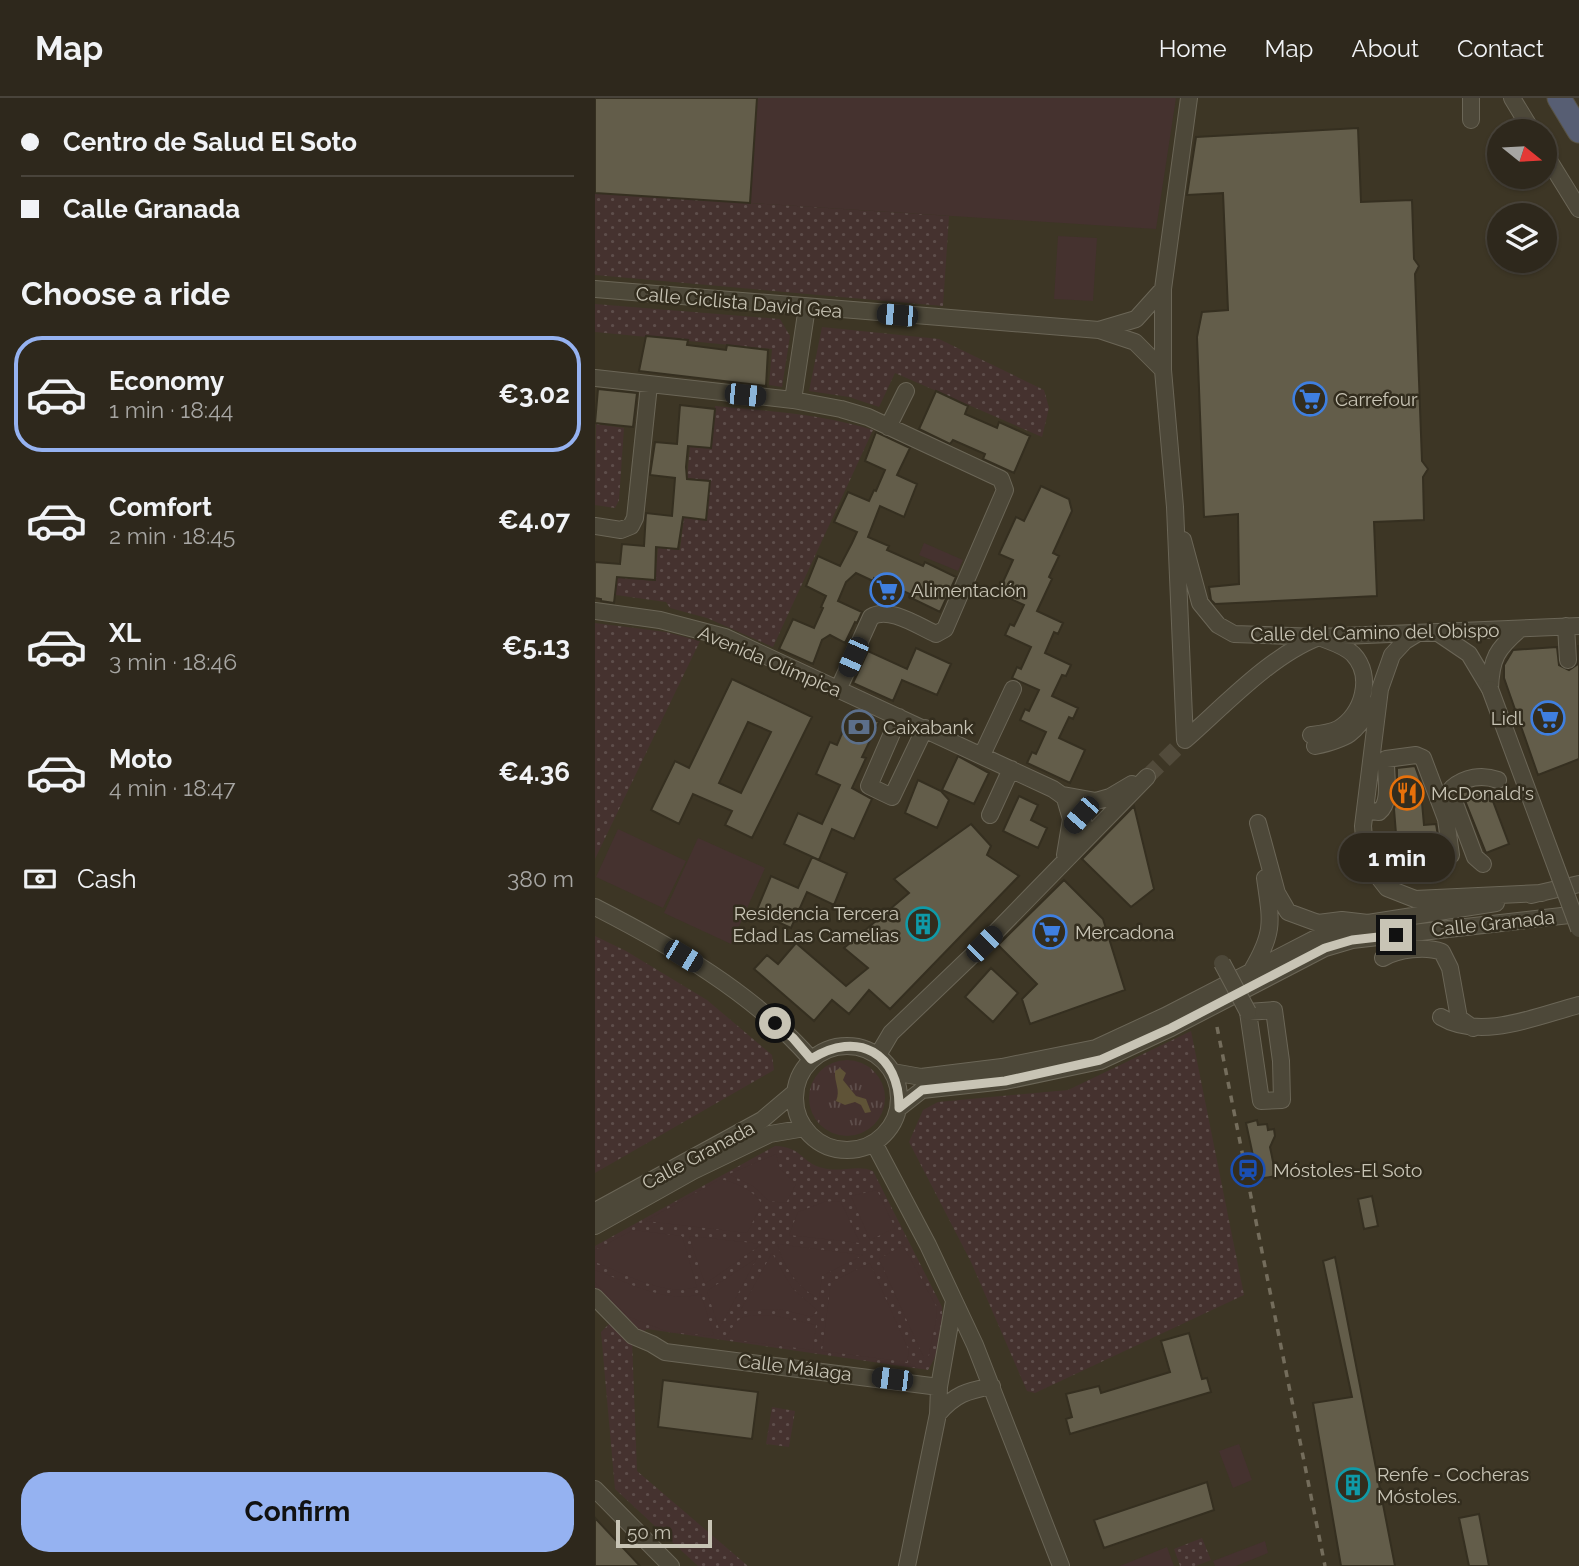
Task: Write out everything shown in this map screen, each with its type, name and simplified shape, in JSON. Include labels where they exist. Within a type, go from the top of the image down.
[{"type":"highway","points":[[1559,98],[1579,131]]},
{"type":"street","points":[[1189,98],[1163,289],[1163,370],[1175,507],[1185,740],[1279,659],[1297,646],[1319,637],[1339,645],[1354,655],[1361,665],[1364,680],[1360,704],[1339,729],[1313,741],[1341,741],[1360,725],[1380,689],[1392,655],[1405,641],[1418,633]]},
{"type":"street","points":[[1471,98],[1471,120]]},
{"type":"street","points":[[1512,98],[1525,119]]},
{"type":"street","points":[[1557,173],[1579,209]]},
{"type":"street","name":"Calle Ciclista David Gea","points":[[595,289],[1099,330],[1135,342],[1163,370]]},
{"type":"street","points":[[1099,330],[1136,319],[1163,289]]},
{"type":"street","points":[[793,400],[807,307]]},
{"type":"street","points":[[595,378],[793,400],[841,409],[868,417],[1001,479],[1005,490],[945,629],[936,634],[888,613],[876,614],[871,617],[838,690]]},
{"type":"street","points":[[595,526],[621,530],[631,526],[635,518],[649,385]]},
{"type":"street","points":[[888,427],[906,391]]},
{"type":"street","name":"Calle del Camino del Obispo","points":[[1175,507],[1200,603],[1226,631],[1243,636],[1319,637],[1573,626]]},
{"type":"street","name":"Avenida Olímpica","points":[[595,611],[660,620],[725,637],[925,728],[1063,795],[1096,801]]},
{"type":"street","points":[[1568,660],[1573,626]]},
{"type":"street","points":[[1490,689],[1491,668],[1496,654],[1520,629]]},
{"type":"street","points":[[1438,632],[1469,654],[1490,689],[1579,929]]},
{"type":"street","points":[[982,755],[1013,689]]},
{"type":"street","points":[[1380,689],[1363,825],[1366,861],[1387,888],[1415,899],[1542,892]]},
{"type":"street","points":[[899,717],[869,786],[892,797],[925,728]]},
{"type":"street","points":[[1365,810],[1378,812],[1384,809],[1386,759],[1416,755],[1423,758],[1446,819],[1451,855]]},
{"type":"street","points":[[991,815],[1011,769]]},
{"type":"street","points":[[1483,864],[1475,857],[1451,788],[1459,781],[1486,775],[1498,780]]},
{"type":"street","points":[[878,1055],[891,1032],[984,944],[1147,777],[1110,797],[1096,801],[1076,821],[1062,864]]},
{"type":"street","name":"Avenida Olímpica","points":[[1063,795],[1076,821]]},
{"type":"street","points":[[1075,851],[1084,829],[1076,821]]},
{"type":"street","points":[[1252,970],[1268,940],[1270,919],[1258,823],[1277,893],[1288,912],[1318,923],[1342,920],[1368,923]]},
{"type":"street","points":[[893,1072],[921,1077],[1002,1067],[1096,1048],[1165,1016],[1320,936],[1368,923],[1498,902],[1579,884]]},
{"type":"street","points":[[595,907],[706,969],[793,1038],[811,1059]]},
{"type":"street","name":"Calle Granada","points":[[899,1108],[922,1090],[1005,1081],[1100,1060],[1171,1028],[1325,948],[1352,940],[1579,914]]},
{"type":"street","points":[[1383,958],[1392,953],[1430,949],[1443,952],[1450,968],[1459,1018],[1473,1028]]},
{"type":"street","points":[[1222,963],[1248,1012],[1261,1101],[1282,1100],[1281,1061],[1273,1010],[1248,1012]]},
{"type":"street","points":[[1441,1017],[1458,1026],[1473,1028],[1501,1025],[1579,1005]]},
{"type":"street","points":[[849,1045],[878,1055],[893,1072],[899,1089],[899,1108],[892,1125],[874,1143],[864,1148],[846,1150],[828,1147],[816,1140],[805,1128],[797,1111],[795,1092],[799,1077],[811,1059],[834,1047],[849,1045]]},
{"type":"street","name":"Calle Granada","points":[[595,1211],[762,1120],[795,1092]]},
{"type":"street","name":"Calle Granada","points":[[595,1226],[693,1171],[770,1134],[805,1128]]},
{"type":"street","points":[[874,1143],[915,1220],[975,1345],[1061,1566]]},
{"type":"street","name":"Calle Málaga","points":[[595,1297],[633,1336],[652,1343],[665,1352],[939,1387]]},
{"type":"street","points":[[907,1566],[938,1414],[939,1387],[954,1301]]},
{"type":"street","points":[[938,1414],[950,1399],[992,1387]]},
{"type":"street","points":[[595,1489],[671,1566]]},
{"type":"green space","points":[[595,98],[1176,98],[1156,229],[595,193]]},
{"type":"green space","points":[[595,193],[949,216],[943,306],[595,275]]},
{"type":"green space","points":[[1058,236],[1097,238],[1093,301],[1054,299]]},
{"type":"green space","points":[[595,304],[780,319],[790,336],[782,387],[769,385],[772,349],[595,332]]},
{"type":"green space","points":[[822,327],[939,339],[1044,390],[1049,408],[1042,437],[895,373],[879,407],[849,397],[809,391]]},
{"type":"green space","points":[[715,406],[815,417],[873,430],[773,647],[707,618],[670,608],[666,602],[616,595],[616,590],[611,589],[613,577],[655,581],[658,548],[680,550],[684,518],[707,519],[710,481],[687,478],[690,447],[711,448]]},
{"type":"green space","points":[[596,424],[624,428],[619,500],[615,508],[595,505]]},
{"type":"green space","points":[[924,543],[963,560],[958,571],[919,555]]},
{"type":"green space","points":[[595,623],[666,632],[700,641],[595,859]]},
{"type":"green space","points":[[618,829],[686,861],[663,908],[596,877]]},
{"type":"green space","points":[[698,838],[765,868],[731,944],[664,913]]},
{"type":"green space","points":[[595,936],[626,951],[707,1000],[772,1055],[774,1070],[595,1173]]},
{"type":"green space","points":[[1191,1031],[1244,1295],[1035,1393],[1027,1391],[971,1262],[909,1142],[923,1110],[938,1102],[1068,1090]]},
{"type":"green space","points":[[847,1060],[862,1063],[874,1071],[882,1083],[885,1098],[882,1113],[874,1125],[862,1133],[847,1136],[832,1133],[820,1125],[812,1113],[809,1098],[812,1083],[820,1071],[832,1063]]},
{"type":"green space","points":[[775,1146],[791,1149],[810,1163],[823,1168],[861,1168],[873,1171],[942,1307],[939,1340],[928,1370],[647,1329],[632,1340],[637,1471],[748,1566],[698,1566],[615,1489],[601,1332],[612,1321],[595,1295],[595,1246]]},
{"type":"green space","points":[[776,1154],[780,1169],[796,1184],[786,1203],[769,1201],[753,1186],[729,1174]]},
{"type":"green space","points":[[720,1179],[744,1187],[762,1204],[747,1233],[646,1221]]},
{"type":"green space","points":[[877,1190],[895,1228],[870,1240],[851,1196]]},
{"type":"green space","points":[[824,1202],[841,1202],[860,1243],[789,1235],[798,1212]]},
{"type":"green space","points":[[633,1230],[682,1236],[697,1287],[658,1287],[595,1262],[595,1250]]},
{"type":"green space","points":[[689,1236],[762,1244],[705,1284]]},
{"type":"green space","points":[[777,1244],[863,1255],[822,1276],[819,1299],[804,1289],[792,1276]]},
{"type":"green space","points":[[903,1245],[936,1306],[937,1316],[928,1358],[924,1358],[879,1259]]},
{"type":"green space","points":[[772,1253],[792,1288],[817,1310],[812,1317],[779,1309],[740,1311]]},
{"type":"green space","points":[[757,1258],[719,1329],[707,1291]]},
{"type":"green space","points":[[870,1263],[909,1351],[907,1362],[822,1351],[831,1282]]},
{"type":"green space","points":[[595,1270],[660,1294],[701,1294],[714,1336],[668,1332],[627,1316],[595,1282]]},
{"type":"green space","points":[[772,1315],[816,1325],[813,1350],[726,1339],[743,1317]]},
{"type":"green space","points":[[772,1407],[795,1411],[789,1447],[766,1444]]},
{"type":"green space","points":[[1239,1444],[1252,1480],[1233,1488],[1219,1451]]},
{"type":"green space","points":[[1202,1538],[1211,1560],[1196,1566],[1180,1566],[1174,1549]]},
{"type":"green space","points":[[1265,1541],[1268,1553],[1236,1566],[1215,1566],[1213,1561]]},
{"type":"green space","points":[[1167,1547],[1174,1566],[1120,1566]]},
{"type":"shaded area","points":[[840,1068],[846,1073],[843,1080],[856,1096],[866,1099],[871,1112],[865,1113],[861,1105],[855,1102],[845,1105],[836,1101],[838,1093],[835,1071]]},
{"type":"building","points":[[595,98],[757,98],[750,203],[595,193]]},
{"type":"building","name":"Carrefour","points":[[1358,128],[1361,202],[1412,200],[1414,259],[1419,266],[1415,274],[1422,461],[1428,469],[1423,477],[1424,520],[1374,522],[1377,596],[1215,604],[1211,600],[1209,587],[1239,584],[1238,514],[1204,517],[1197,337],[1202,312],[1228,310],[1223,193],[1187,195],[1196,137]]},
{"type":"building","points":[[646,336],[688,340],[687,345],[726,350],[727,345],[768,350],[766,386],[639,371]]},
{"type":"building","points":[[598,389],[637,393],[633,427],[595,423]]},
{"type":"building","points":[[936,391],[968,406],[965,414],[997,428],[999,422],[1030,436],[1014,473],[983,459],[985,454],[953,440],[950,444],[919,429]]},
{"type":"building","points":[[680,405],[715,409],[711,448],[688,446],[686,467],[687,479],[710,481],[706,520],[683,517],[678,549],[656,547],[655,580],[617,577],[614,603],[601,601],[595,598],[595,562],[620,564],[622,544],[644,546],[646,513],[672,516],[675,478],[650,475],[655,442],[677,444]]},
{"type":"building","points":[[876,432],[910,448],[897,475],[917,484],[904,517],[880,506],[868,537],[889,546],[887,550],[923,566],[925,562],[956,577],[940,612],[909,597],[910,594],[856,573],[846,582],[838,601],[862,612],[857,623],[855,622],[845,643],[830,635],[822,640],[813,664],[779,649],[793,619],[814,628],[823,608],[821,607],[826,596],[806,586],[818,556],[840,566],[857,532],[834,522],[848,492],[869,501],[874,490],[876,491],[885,470],[865,461]]},
{"type":"building","points":[[1041,486],[1069,499],[1072,511],[1053,553],[1059,556],[1037,611],[1063,623],[1058,634],[1054,632],[1045,653],[1071,665],[1066,676],[1062,675],[1052,696],[1078,708],[1073,719],[1069,717],[1059,738],[1085,750],[1070,783],[1027,763],[1032,752],[1036,754],[1046,732],[1020,720],[1025,709],[1029,711],[1039,690],[1012,678],[1017,667],[1021,669],[1031,647],[1005,635],[1010,624],[1014,626],[1024,605],[998,593],[1013,560],[999,554],[1016,517],[1024,521]]},
{"type":"building","name":"Lidl","points":[[1578,646],[1579,759],[1538,775],[1504,678],[1504,665],[1513,650],[1557,647],[1559,665],[1569,670],[1578,664]]},
{"type":"building","points":[[916,648],[951,664],[937,695],[902,680],[893,701],[853,683],[868,651],[907,669]]},
{"type":"building","points":[[732,679],[812,717],[752,838],[725,825],[732,811],[693,794],[679,824],[651,810],[675,761],[689,768]],"holes":[[[748,722],[771,732],[741,793],[719,783]]]},
{"type":"building","points":[[852,710],[879,722],[862,757],[866,758],[852,788],[872,799],[854,839],[832,829],[819,860],[784,844],[798,813],[822,824],[840,785],[816,774],[830,742],[837,745]]},
{"type":"building","points":[[958,756],[989,773],[974,804],[942,790]]},
{"type":"building","name":"McDonald's","points":[[1415,766],[1420,780],[1424,825],[1436,824],[1439,842],[1397,846],[1394,809],[1397,768]]},
{"type":"building","points":[[918,780],[941,791],[949,800],[937,828],[905,813]]},
{"type":"building","points":[[1476,788],[1488,788],[1509,844],[1486,853],[1462,793]]},
{"type":"building","points":[[1019,796],[1038,805],[1031,820],[1047,828],[1038,848],[1003,831]]},
{"type":"building","points":[[1134,806],[1154,889],[1131,907],[1082,859]]},
{"type":"building","name":"Residencia Tercera Edad Las Camelias","points":[[971,824],[991,846],[987,855],[1019,876],[890,1009],[869,990],[849,1014],[832,1000],[814,1021],[754,969],[767,955],[778,964],[796,943],[846,986],[868,968],[844,948],[909,893],[894,879]]},
{"type":"building","points":[[812,857],[847,873],[834,905],[807,892],[791,928],[756,912],[771,876],[798,888]]},
{"type":"building","points":[[1064,880],[1103,919],[1125,990],[1030,1024],[1022,999],[1037,984],[998,945]]},
{"type":"building","points":[[991,968],[1018,993],[993,1022],[965,997]]},
{"type":"building","points":[[1257,1120],[1258,1125],[1267,1124],[1268,1130],[1274,1129],[1275,1136],[1270,1147],[1276,1176],[1258,1179],[1246,1123]]},
{"type":"building","points":[[1372,1196],[1378,1226],[1364,1229],[1358,1199]]},
{"type":"building","name":"Renfe - Cocheras Móstoles.","points":[[1335,1257],[1395,1566],[1341,1566],[1313,1403],[1352,1397],[1323,1261]]},
{"type":"building","points":[[1189,1333],[1202,1379],[1207,1378],[1211,1392],[1070,1434],[1066,1419],[1072,1417],[1066,1394],[1099,1386],[1101,1393],[1170,1372],[1161,1341]]},
{"type":"building","points":[[663,1380],[758,1392],[752,1439],[658,1427]]},
{"type":"building","points":[[1207,1482],[1214,1510],[1104,1548],[1094,1520]]},
{"type":"building","points":[[1479,1514],[1489,1566],[1469,1566],[1459,1518]]},
{"type":"building","points":[[595,1518],[640,1566],[595,1566]]},
{"type":"tunnel","points":[[1147,777],[1185,740]]},
{"type":"railway","points":[[1217,1027],[1325,1566]]},
{"type":"place","name":"Carrefour","points":[[1310,399]]},
{"type":"place","name":"Alimentación","points":[[887,590]]},
{"type":"place","name":"Lidl","points":[[1548,718]]},
{"type":"place","name":"Caixabank","points":[[859,727]]},
{"type":"place","name":"McDonald's","points":[[1407,793]]},
{"type":"place","name":"Residencia Tercera Edad Las Camelias","points":[[923,924]]},
{"type":"place","name":"Mercadona","points":[[1050,932]]},
{"type":"place","name":"Móstoles-El Soto","points":[[1248,1170]]},
{"type":"place","name":"Renfe - Cocheras Móstoles.","points":[[1353,1485]]},
{"type":"route","points":[[775,1023],[793,1038],[811,1059],[834,1047],[849,1045],[878,1055],[893,1072],[899,1089],[899,1108],[922,1090],[1005,1081],[1100,1060],[1171,1028],[1325,948],[1352,940],[1396,935]]}]
